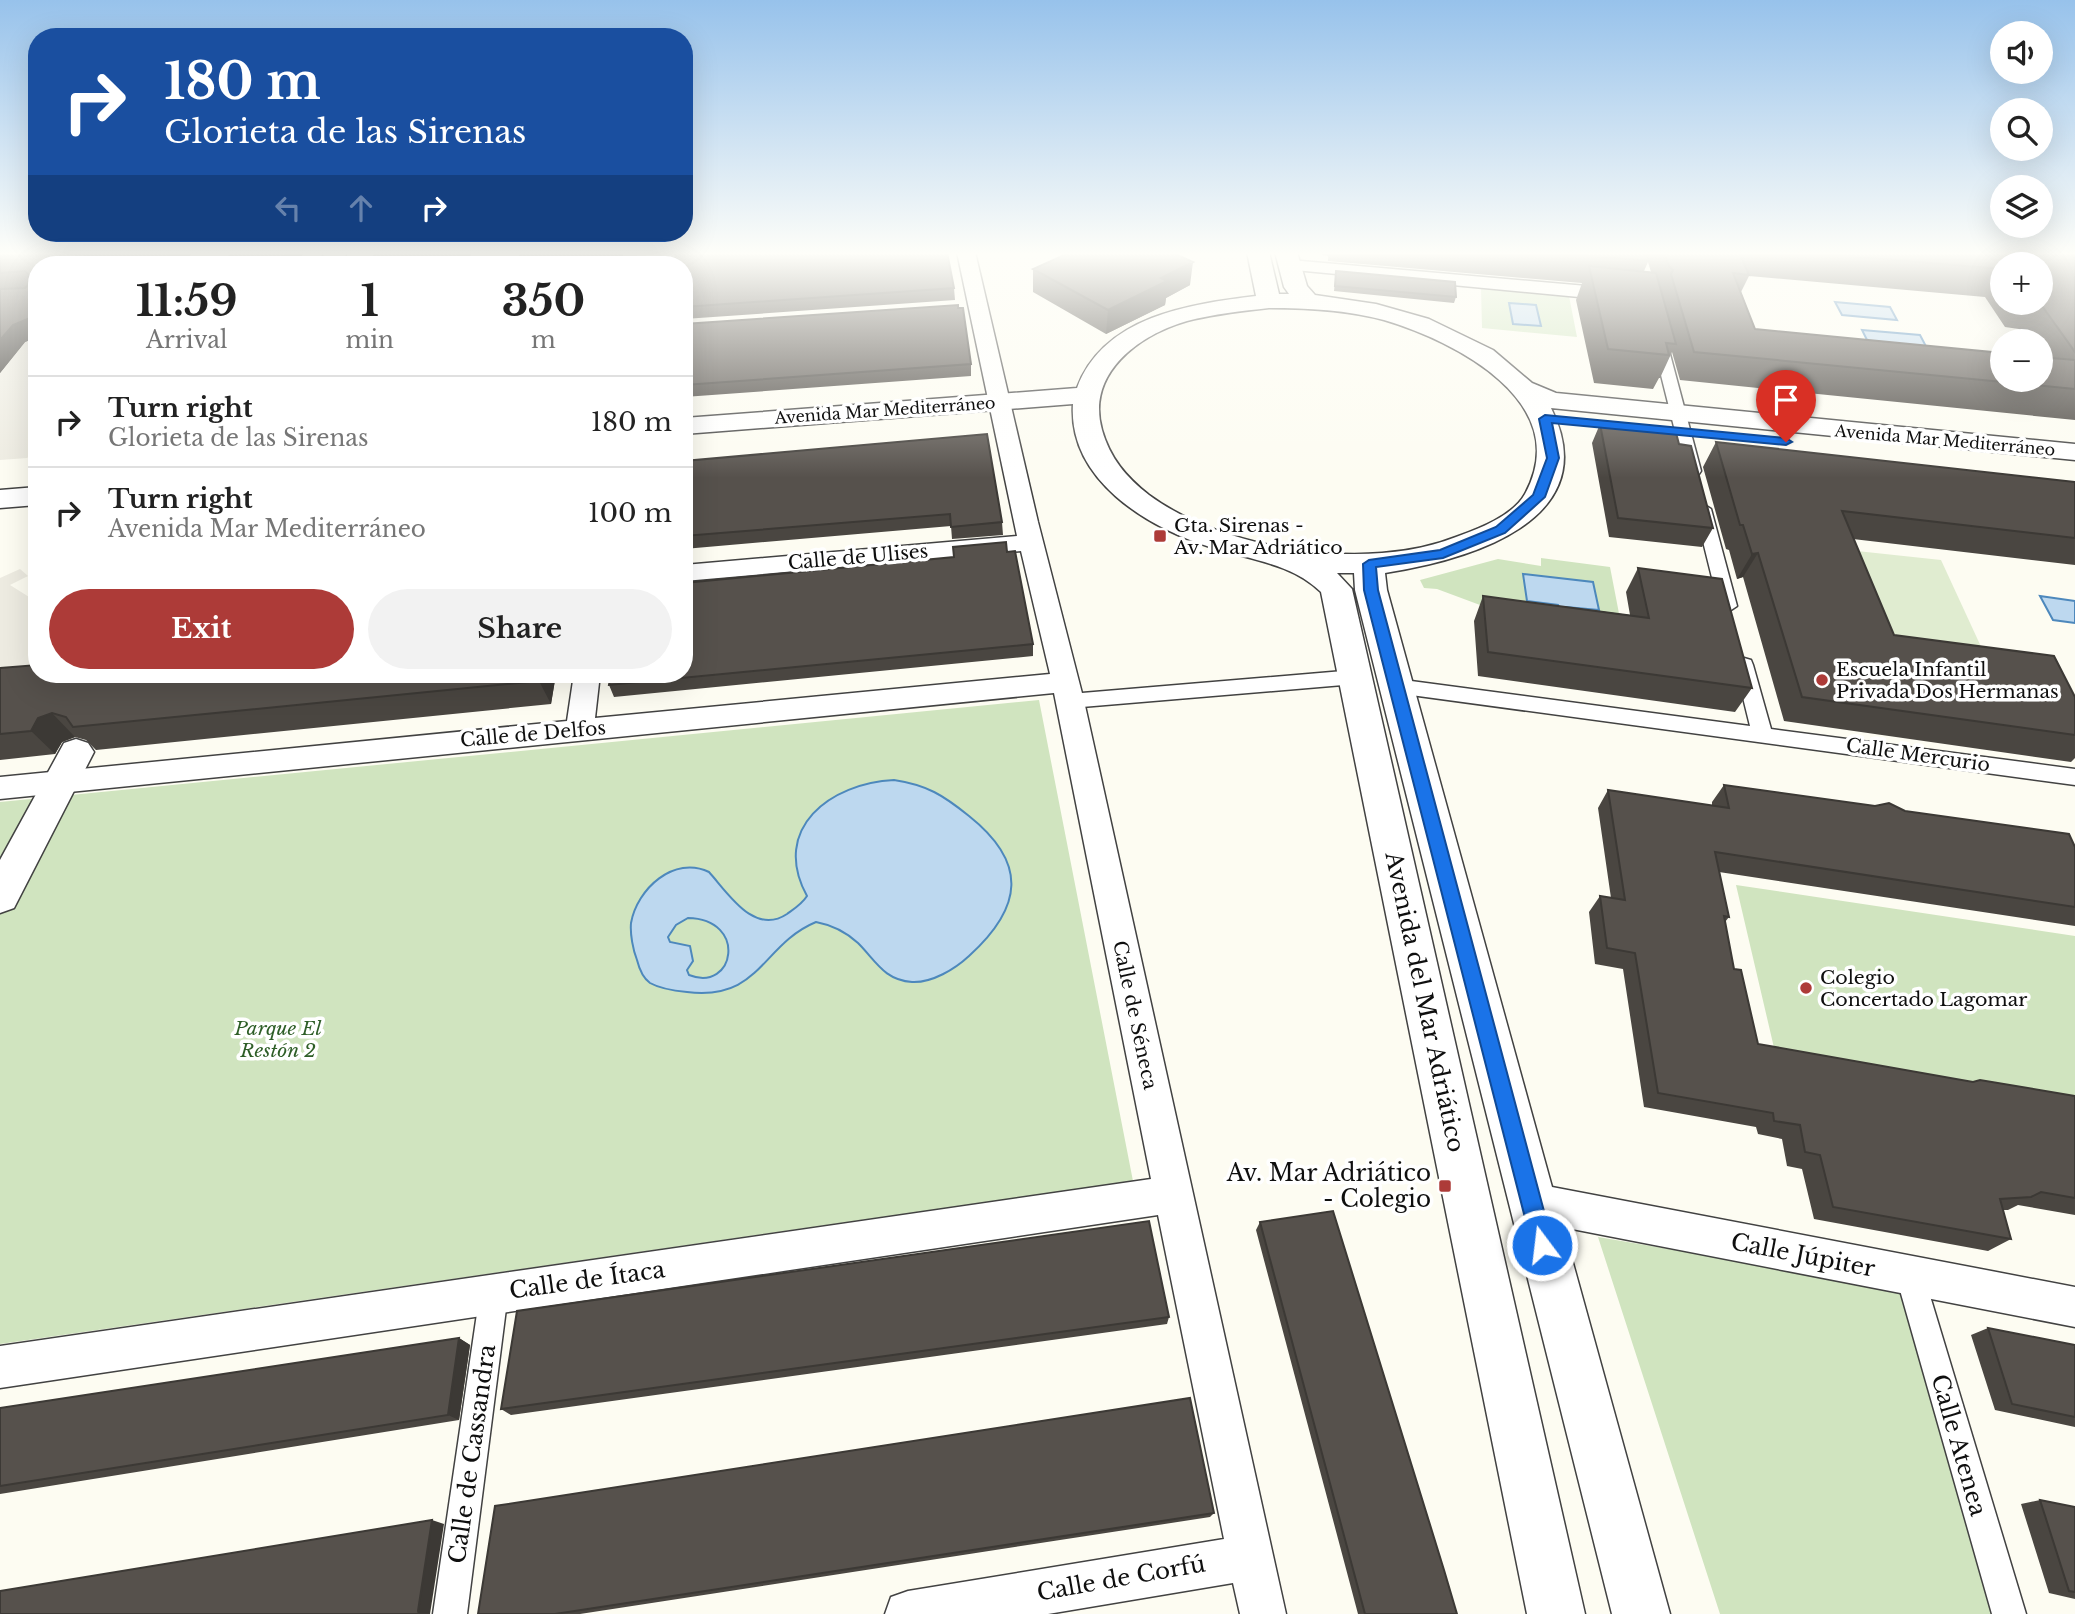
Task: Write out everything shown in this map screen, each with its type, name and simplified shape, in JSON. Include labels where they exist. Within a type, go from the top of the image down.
[{"type":"street","name":"Calle de Séneca","points":[[976,327],[1002,409],[1068,692],[1263,1614]]},
{"type":"street","points":[[1153,327],[1133,337],[1111,353],[1096,373],[1086,394],[1084,423],[1102,465],[1144,505],[1208,538],[1286,558],[1317,571],[1336,589],[1376,681]]},
{"type":"street","points":[[1286,558],[1369,564],[1443,554],[1501,530],[1538,497],[1553,458],[1545,419],[1525,389],[1489,358],[1443,333],[1427,327]]},
{"type":"street","points":[[1657,327],[1679,423],[1762,734]]},
{"type":"street","name":"Avenida Mar Mediterráneo","points":[[1525,389],[1550,400],[1679,423],[2075,470]]},
{"type":"street","name":"Avenida Mar Mediterráneo","points":[[693,441],[1002,409],[1086,394]]},
{"type":"street","name":"Avenida Mar Mediterráneo","points":[[693,426],[1002,409],[1059,415],[1084,423]]},
{"type":"street","name":"Avenida Mar Mediterráneo","points":[[1545,419],[1679,423],[2075,452]]},
{"type":"street","points":[[0,483],[28,481]]},
{"type":"street","points":[[0,499],[28,497]]},
{"type":"street","name":"Calle de Ulises","points":[[693,572],[1031,542]]},
{"type":"street","name":"Avenida del Mar Adriático","points":[[1369,564],[1376,681],[1556,1614]]},
{"type":"street","name":"Avenida del Mar Adriático","points":[[1376,681],[1531,1202],[1641,1614]]},
{"type":"street","name":"Calle Mercurio","points":[[1068,692],[1376,681],[2075,777]]},
{"type":"street","points":[[580,730],[586,683]]},
{"type":"street","name":"Calle de Delfos","points":[[0,788],[68,767],[1068,692]]},
{"type":"street","points":[[0,897],[68,767]]},
{"type":"street","name":"Calle de Ítaca","points":[[0,1367],[1174,1194]]},
{"type":"street","name":"Calle Júpiter","points":[[1531,1202],[2075,1307]]},
{"type":"street","name":"Calle Atenea","points":[[1910,1276],[2009,1614]]},
{"type":"street","name":"Calle de Cassandra","points":[[450,1614],[494,1293]]},
{"type":"street","name":"Calle de Corfú","points":[[908,1614],[1251,1556]]},
{"type":"green space","points":[[1575,327],[1577,337],[1482,328]]},
{"type":"green space","points":[[1857,551],[1941,560],[1989,664],[1896,652]]},
{"type":"green space","points":[[1541,558],[1610,567],[1622,629],[1480,605],[1437,589],[1424,588],[1420,580],[1498,559],[1541,566]]},
{"type":"green space","name":"Parque El Restón 2","points":[[1039,700],[1133,1181],[0,1344],[0,802]]},
{"type":"green space","points":[[1736,885],[2075,936],[2075,1101],[1775,1052]]},
{"type":"green space","points":[[1598,1237],[1910,1290],[1998,1614],[1720,1614]]},
{"type":"shaded area","points":[[28,341],[28,457],[0,460],[0,373]]},
{"type":"shaded area","points":[[20,569],[28,576],[10,585],[28,596],[28,679],[0,694],[0,578]]},
{"type":"water","points":[[1862,330],[1920,335],[1929,352],[1870,346]]},
{"type":"water","points":[[1523,574],[1593,582],[1599,610],[1566,607],[1560,611],[1558,605],[1527,601]]},
{"type":"water","points":[[2040,596],[2075,601],[2075,623],[2053,620]]},
{"type":"water","points":[[894,780],[934,792],[969,816],[1001,851],[1009,868],[1011,885],[1008,903],[987,938],[969,956],[935,978],[920,982],[902,980],[887,974],[849,936],[816,922],[798,932],[746,980],[731,988],[712,993],[683,992],[658,986],[645,978],[634,952],[631,923],[641,898],[659,878],[683,868],[696,868],[709,872],[733,900],[753,916],[764,920],[787,914],[807,896],[798,872],[796,850],[802,830],[813,814],[829,800],[871,783]],"holes":[[[688,918],[707,921],[720,930],[727,941],[728,954],[725,965],[717,974],[705,978],[689,975],[687,970],[693,961],[690,946],[670,942],[668,937],[676,925]]]},
{"type":"building","points":[[0,327],[11,327],[0,340]]},
{"type":"building","points":[[693,327],[966,327],[971,364],[693,384]]},
{"type":"building","points":[[1603,327],[1671,327],[1676,344],[1666,343],[1669,355],[1608,349]]},
{"type":"building","points":[[1687,327],[1754,327],[1990,352],[1990,381],[1694,352]]},
{"type":"building","points":[[2057,327],[2075,327],[2075,352]]},
{"type":"building","points":[[2053,358],[2075,360],[2075,389],[2053,387]]},
{"type":"building","points":[[1600,424],[1676,433],[1679,444],[1691,446],[1713,528],[1618,518]]},
{"type":"building","points":[[987,434],[1002,522],[951,527],[950,514],[693,535],[693,460]]},
{"type":"building","points":[[1716,442],[2075,482],[2075,538],[1842,511],[1894,635],[2054,656],[2075,697],[2075,735],[1802,697],[1758,553],[1752,554],[1743,525],[1740,525]]},
{"type":"building","points":[[1006,542],[1007,552],[1015,551],[1033,644],[693,677],[693,582],[954,557],[953,547]]},
{"type":"building","points":[[1638,568],[1722,579],[1752,688],[1488,652],[1483,596],[1649,618]]},
{"type":"building","points":[[28,666],[28,683],[519,683],[73,727],[66,717],[52,713],[38,718],[31,731],[0,734],[0,668]]},
{"type":"building","points":[[1724,785],[1875,806],[1889,803],[1905,811],[2069,834],[2075,847],[2075,907],[1715,852],[1729,917],[1724,916],[1734,969],[1741,970],[1758,1044],[1973,1082],[1980,1080],[2075,1096],[2075,1198],[2041,1192],[2031,1197],[2000,1199],[2011,1239],[1833,1207],[1820,1155],[1805,1152],[1800,1125],[1774,1121],[1773,1113],[1658,1093],[1635,953],[1607,948],[1600,896],[1625,900],[1608,790],[1729,808]]},
{"type":"building","points":[[1333,1211],[1457,1614],[1365,1614],[1260,1222]]},
{"type":"building","points":[[1149,1221],[1169,1317],[501,1409],[517,1311]]},
{"type":"building","points":[[1988,1328],[2075,1345],[2075,1417],[2012,1404]]},
{"type":"building","points":[[459,1338],[448,1415],[0,1486],[0,1408]]},
{"type":"building","points":[[1190,1398],[1214,1513],[555,1614],[478,1614],[495,1506]]},
{"type":"building","points":[[2040,1500],[2075,1507],[2075,1592],[2069,1591]]},
{"type":"building","points":[[432,1520],[419,1614],[0,1614],[0,1591]]},
{"type":"place","name":"Gta. Sirenas - Av. Mar Adriático","points":[[1160,536]]},
{"type":"place","name":"Escuela Infantil Privada Dos Hermanas","points":[[1822,680]]},
{"type":"place","name":"Colegio Concertado Lagomar","points":[[1806,988]]},
{"type":"place","name":"Av. Mar Adriático - Colegio","points":[[1445,1186]]},
{"type":"route","points":[[1542,1245],[1371,590],[1369,564],[1443,554],[1501,530],[1538,497],[1553,458],[1545,419],[1786,442]]}]
